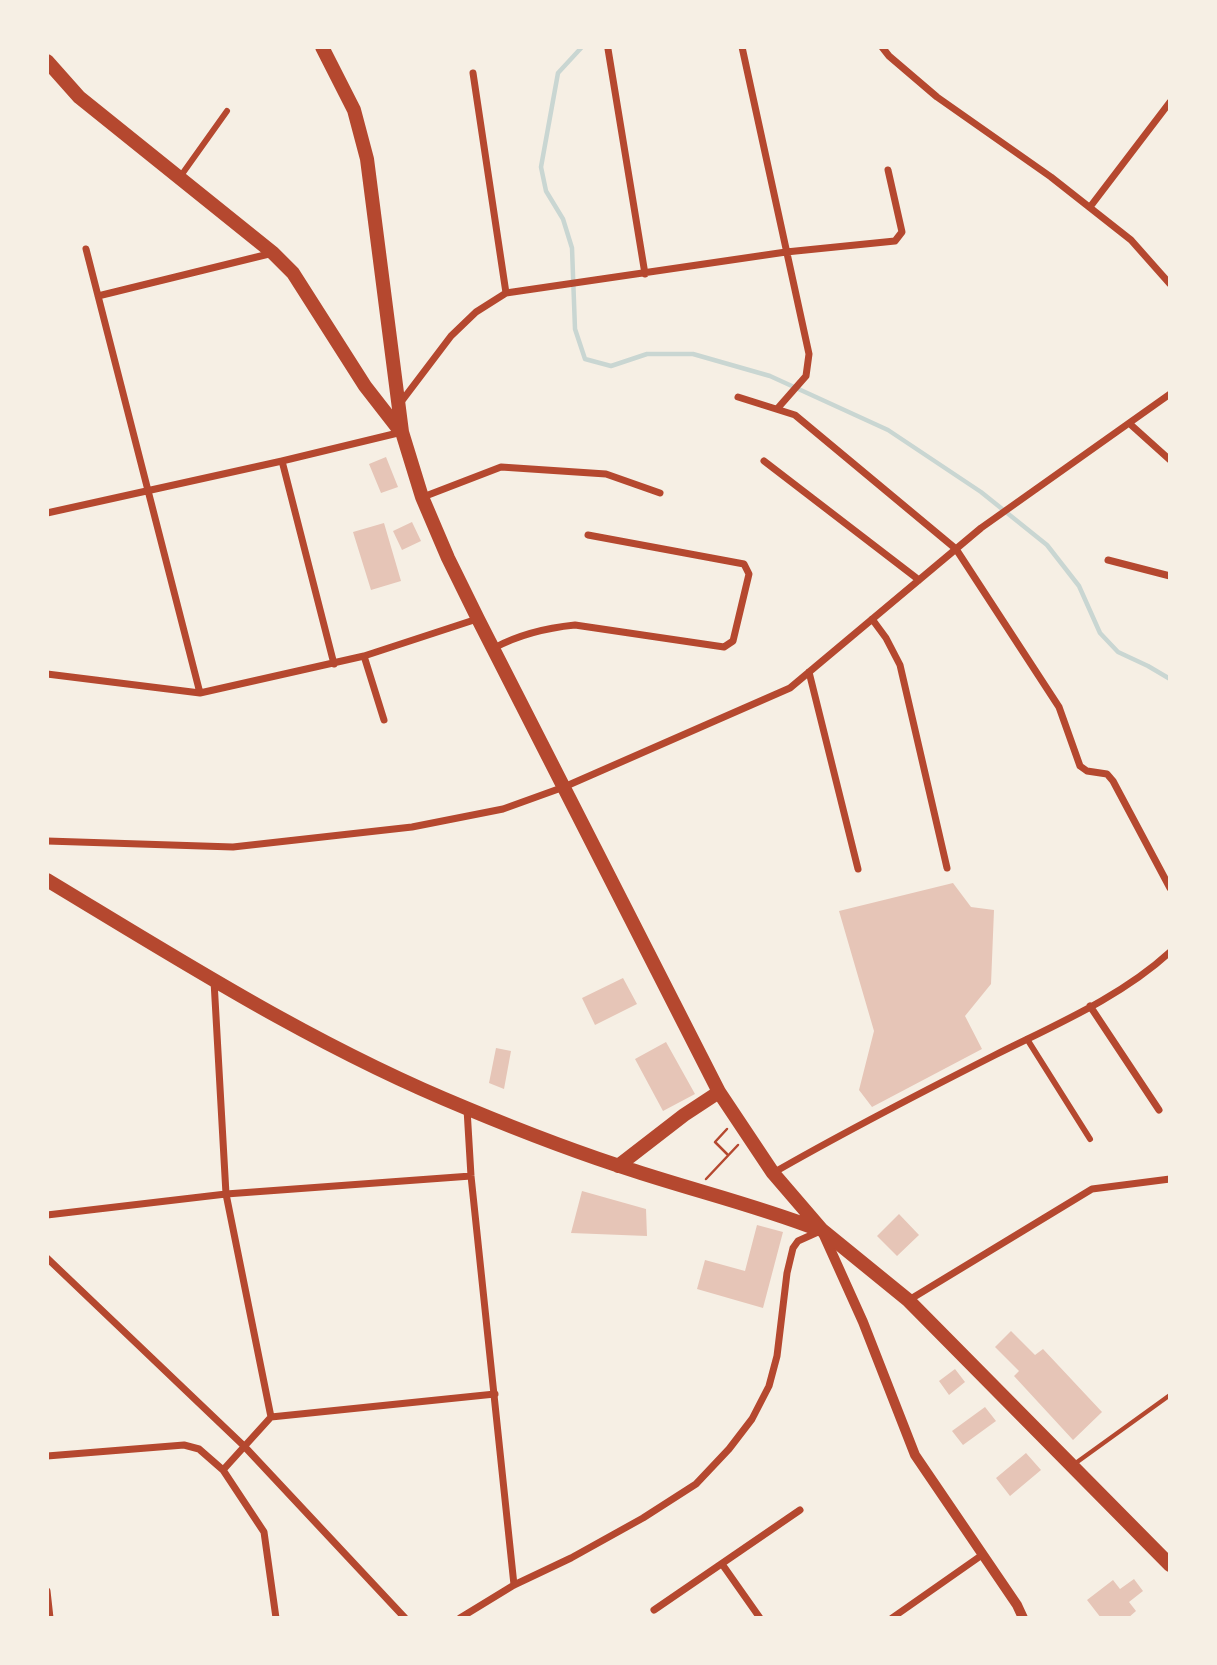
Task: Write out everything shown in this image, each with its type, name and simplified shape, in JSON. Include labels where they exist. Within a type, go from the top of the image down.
[{"type":"main road","points":[[322,47],[354,110],[367,159],[402,432],[422,497],[478,619],[719,1092],[774,1173],[822,1230],[908,1300],[1170,1565]]},
{"type":"main road","points":[[47,61],[79,97],[272,253],[293,273],[365,386],[402,432]]},
{"type":"main road","points":[[47,880],[214,981],[367,1065],[467,1108],[618,1166],[774,1212],[822,1230]]},
{"type":"main road","points":[[618,1166],[684,1115],[719,1092]]},
{"type":"street","points":[[742,47],[809,354],[806,376],[778,410]]},
{"type":"street","points":[[882,47],[937,97],[1090,207],[1131,240],[1170,284]]},
{"type":"street","points":[[608,49],[645,274]]},
{"type":"street","points":[[473,73],[506,293]]},
{"type":"street","points":[[1090,207],[1170,102]]},
{"type":"street","points":[[179,179],[227,111]]},
{"type":"street","points":[[398,405],[452,336],[477,312],[506,293],[786,252],[895,240],[902,232],[888,170]]},
{"type":"street","points":[[86,249],[200,693]]},
{"type":"street","points":[[98,296],[272,253]]},
{"type":"street","points":[[47,841],[233,847],[412,827],[503,808],[564,787],[790,688],[981,528],[1170,394]]},
{"type":"street","points":[[738,397],[795,415],[956,550],[1059,706],[1080,766],[1087,771],[1107,774],[1113,781],[1170,888]]},
{"type":"street","points":[[1130,424],[1170,460]]},
{"type":"street","points":[[47,513],[402,432]]},
{"type":"street","points":[[282,461],[334,664]]},
{"type":"street","points":[[764,461],[919,580]]},
{"type":"street","points":[[422,497],[501,467],[606,474],[660,493]]},
{"type":"street","points":[[494,648],[517,636],[551,627],[575,625],[724,647],[733,641],[748,574],[744,564],[588,535]]},
{"type":"street","points":[[1108,560],[1170,576]]},
{"type":"street","points":[[47,674],[200,693],[334,664],[478,619]]},
{"type":"street","points":[[873,619],[900,665],[947,868]]},
{"type":"street","points":[[364,656],[384,720]]},
{"type":"street","points":[[809,672],[858,869]]},
{"type":"street","points":[[774,1173],[855,1125],[1090,1006],[1136,979],[1170,952]]},
{"type":"street","points":[[214,981],[226,1194],[271,1417]]},
{"type":"street","points":[[1090,1006],[1159,1110]]},
{"type":"street","points":[[1027,1039],[1090,1139]]},
{"type":"street","points":[[467,1108],[471,1176],[514,1585]]},
{"type":"street","points":[[47,1215],[226,1194],[471,1176]]},
{"type":"street","points":[[908,1300],[1092,1189],[1170,1179]]},
{"type":"street","points":[[460,1618],[514,1585],[571,1558],[643,1518],[696,1484],[752,1419],[769,1386],[777,1356],[786,1273],[793,1248],[797,1241],[822,1230],[863,1322],[915,1455],[1017,1605],[1023,1618]]},
{"type":"street","points":[[47,1258],[244,1446],[405,1618]]},
{"type":"street","points":[[223,1470],[271,1417],[495,1394]]},
{"type":"street","points":[[47,1456],[184,1445],[200,1449],[223,1470],[264,1532],[276,1618]]},
{"type":"street","points":[[654,1611],[800,1510]]},
{"type":"street","points":[[892,1618],[982,1555]]},
{"type":"street","points":[[722,1564],[760,1618]]},
{"type":"street","points":[[47,1591],[50,1618]]},
{"type":"lane","points":[[1072,1466],[1170,1395]]},
{"type":"path","points":[[703,1182],[746,1136]]},
{"type":"path","points":[[715,1142],[728,1155]]},
{"type":"building","points":[[386,457],[398,487],[381,493],[369,464]]},
{"type":"building","points":[[412,522],[421,541],[402,550],[393,531]]},
{"type":"building","points":[[384,523],[401,581],[371,590],[353,532]]},
{"type":"building","points":[[953,883],[971,907],[994,910],[991,984],[965,1016],[982,1049],[872,1107],[859,1090],[874,1031],[839,911]]},
{"type":"building","points":[[623,978],[637,1004],[595,1025],[582,998]]},
{"type":"building","points":[[666,1042],[695,1094],[663,1111],[635,1059]]},
{"type":"building","points":[[496,1048],[511,1051],[504,1089],[489,1083]]},
{"type":"building","points":[[582,1191],[646,1209],[647,1236],[571,1233]]},
{"type":"building","points":[[899,1214],[919,1235],[897,1256],[877,1236]]},
{"type":"building","points":[[757,1225],[783,1232],[763,1308],[697,1289],[705,1260],[745,1271]]},
{"type":"building","points":[[1011,1331],[1035,1355],[1043,1349],[1102,1412],[1073,1440],[1014,1376],[1019,1371],[995,1347]]},
{"type":"building","points":[[955,1369],[965,1382],[949,1395],[939,1381]]},
{"type":"building","points":[[985,1407],[996,1421],[963,1445],[952,1431]]},
{"type":"building","points":[[1026,1453],[1041,1470],[1010,1496],[996,1478]]},
{"type":"building","points":[[1134,1579],[1143,1591],[1129,1602],[1136,1611],[1128,1618],[1101,1618],[1087,1600],[1113,1580],[1120,1589]]},
{"type":"waterway","points":[[582,47],[558,73],[541,167],[546,191],[563,219],[572,248],[575,329],[585,359],[611,366],[647,354],[693,354],[770,376],[888,430],[981,492],[1047,545],[1079,586],[1100,633],[1118,652],[1170,679]]}]
